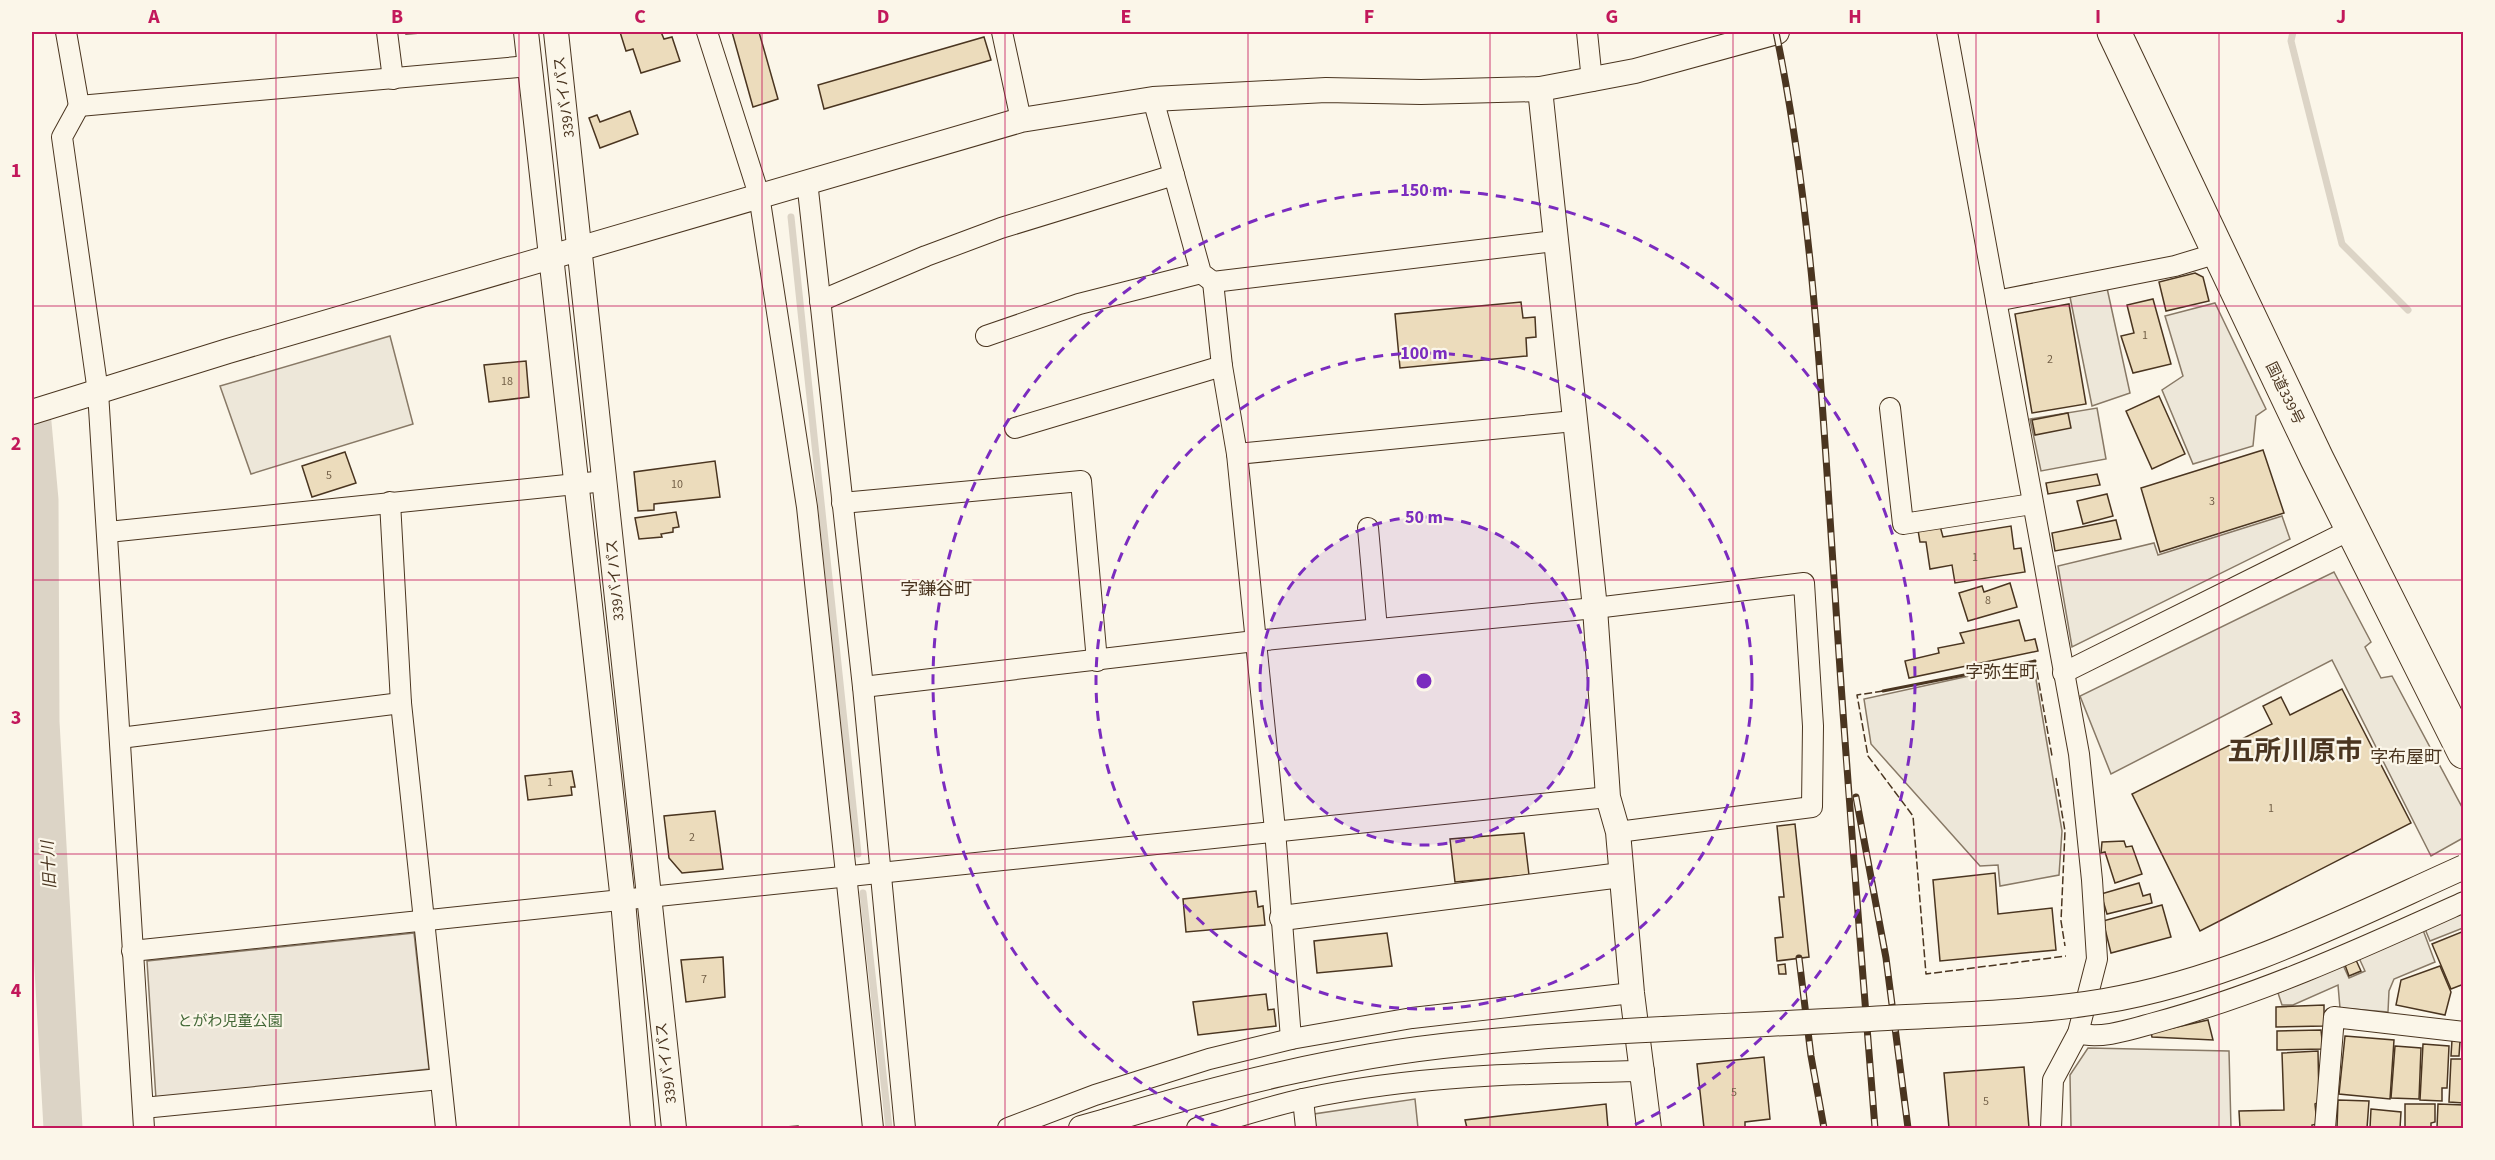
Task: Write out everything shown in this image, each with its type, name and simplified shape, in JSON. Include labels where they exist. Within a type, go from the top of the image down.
[{"type":"highway","name":"国道339号","points":[[2115,32],[2218,253],[2463,752]]},
{"type":"street","points":[[66,32],[80,106],[62,137],[98,392],[144,1128]]},
{"type":"street","points":[[387,32],[393,79]]},
{"type":"street","points":[[526,32],[623,901],[643,1128]]},
{"type":"street","name":"339バイパス","points":[[556,32],[582,249],[648,898],[674,1128]]},
{"type":"street","points":[[707,32],[759,195],[807,507],[873,1128]]},
{"type":"street","points":[[1002,32],[1021,120]]},
{"type":"street","points":[[1587,32],[1592,81]]},
{"type":"street","points":[[32,412],[228,351],[1021,120],[1153,99],[1326,90],[1421,92],[1540,89],[1592,81],[1777,32]]},
{"type":"street","points":[[1947,32],[2079,754],[2092,880],[2097,959],[2078,1033],[2054,1080],[2051,1128]]},
{"type":"street","points":[[80,106],[529,66]]},
{"type":"street","points":[[1540,89],[1554,242],[1595,609],[1608,797],[1618,832],[1632,993],[1644,1071],[1649,1128]]},
{"type":"street","points":[[1153,99],[1174,175],[1207,278],[1237,454],[1275,830],[1291,1039]]},
{"type":"street","points":[[820,301],[926,256],[1001,228],[1174,175]]},
{"type":"street","points":[[807,181],[863,687],[878,872],[905,1128]]},
{"type":"street","points":[[986,336],[1079,304],[1207,278],[1554,242]]},
{"type":"street","points":[[1995,301],[2175,266],[2218,253]]},
{"type":"street","points":[[1014,428],[1222,366]]},
{"type":"street","points":[[1890,408],[1903,524],[2032,504]]},
{"type":"street","points":[[1237,454],[1574,421]]},
{"type":"street","points":[[108,532],[605,481]]},
{"type":"street","points":[[842,503],[1081,481],[1097,661]]},
{"type":"street","points":[[390,502],[401,703],[446,1128]]},
{"type":"street","points":[[1368,528],[1377,629]]},
{"type":"street","points":[[2063,673],[2352,529]]},
{"type":"street","points":[[863,687],[1255,641],[1595,609],[1804,583],[1813,726],[1812,807],[1618,832]]},
{"type":"street","points":[[120,738],[401,703]]},
{"type":"street","points":[[132,951],[623,901],[846,874],[1608,797]]},
{"type":"street","points":[[1081,1128],[1214,1089],[1319,1065],[1458,1044],[1585,1034],[2008,1012],[2104,1001],[2188,981],[2282,947],[2463,867]]},
{"type":"street","points":[[1281,918],[1621,875]]},
{"type":"street","points":[[2078,1033],[2086,1036],[2127,1030],[2216,1006],[2290,979],[2463,902]]},
{"type":"street","points":[[1008,1128],[1106,1091],[1209,1059],[1291,1039],[1412,1018],[1632,993]]},
{"type":"street","points":[[2325,1128],[2334,1017],[2463,1032]]},
{"type":"street","points":[[1197,1128],[1303,1099],[1425,1081],[1531,1073],[1644,1071]]},
{"type":"street","points":[[143,1108],[440,1079]]},
{"type":"street","points":[[1303,1099],[1306,1128]]},
{"type":"green space","name":"とがわ児童公園","points":[[414,933],[429,1069],[156,1099],[147,961]]},
{"type":"shaded area","points":[[2107,288],[2130,393],[2092,406],[2070,297]]},
{"type":"shaded area","points":[[2215,303],[2266,409],[2256,416],[2253,446],[2193,464],[2162,390],[2183,376],[2165,316]]},
{"type":"shaded area","points":[[390,336],[413,424],[251,474],[220,386]]},
{"type":"shaded area","points":[[2097,408],[2106,459],[2041,471],[2030,419]]},
{"type":"shaded area","points":[[2282,516],[2290,539],[2072,647],[2058,566],[2154,543],[2158,555]]},
{"type":"shaded area","points":[[2334,572],[2371,642],[2365,647],[2381,678],[2392,676],[2463,809],[2463,838],[2431,856],[2332,660],[2111,774],[2080,696]]},
{"type":"shaded area","points":[[2033,662],[2062,831],[2059,875],[2000,886],[1998,865],[1980,866],[1871,744],[1864,699]]},
{"type":"shaded area","points":[[2463,912],[2463,928],[2430,941],[2425,929]]},
{"type":"shaded area","points":[[2423,930],[2435,962],[2394,979],[2389,991],[2388,1012],[2340,1008],[2338,985],[2293,1005],[2282,1005],[2278,993],[2343,965],[2349,978],[2365,971],[2359,958]]},
{"type":"shaded area","points":[[2088,1048],[2229,1051],[2231,1128],[2071,1128],[2070,1075]]},
{"type":"shaded area","points":[[1415,1099],[1418,1128],[1316,1128],[1314,1114]]},
{"type":"building","points":[[406,32],[439,32],[406,34]]},
{"type":"building","points":[[620,32],[661,32],[664,39],[672,37],[680,61],[641,73],[633,49],[626,51]]},
{"type":"building","points":[[732,32],[759,32],[778,99],[753,107]]},
{"type":"building","points":[[984,37],[991,60],[824,109],[818,85]]},
{"type":"building","points":[[630,111],[638,134],[600,148],[589,118],[597,115],[600,122]]},
{"type":"building","points":[[2195,273],[2203,277],[2209,301],[2166,311],[2159,282]]},
{"type":"building","points":[[2153,299],[2171,364],[2133,373],[2121,336],[2134,333],[2127,305]]},
{"type":"building","points":[[1521,302],[1523,318],[1535,317],[1536,337],[1526,338],[1527,356],[1400,368],[1395,314]]},
{"type":"building","points":[[2069,304],[2086,404],[2032,413],[2015,314]]},
{"type":"building","points":[[526,361],[529,397],[489,402],[484,365]]},
{"type":"building","points":[[2159,396],[2185,454],[2152,469],[2126,411]]},
{"type":"building","points":[[2068,413],[2071,428],[2035,435],[2032,420]]},
{"type":"building","points":[[2263,450],[2284,513],[2160,552],[2141,488]]},
{"type":"building","points":[[345,452],[356,483],[312,497],[302,466]]},
{"type":"building","points":[[715,461],[720,497],[654,504],[654,510],[638,511],[634,472]]},
{"type":"building","points":[[2097,474],[2100,485],[2048,494],[2046,483]]},
{"type":"building","points":[[2107,494],[2113,516],[2083,524],[2077,501]]},
{"type":"building","points":[[676,512],[679,527],[673,528],[673,532],[661,534],[662,537],[639,539],[635,518]]},
{"type":"building","points":[[2116,520],[2121,539],[2055,551],[2052,533]]},
{"type":"building","points":[[1940,526],[1943,537],[2011,526],[2014,549],[2021,548],[2025,572],[1955,583],[1952,565],[1930,569],[1926,542],[1920,542],[1918,530]]},
{"type":"building","points":[[2010,583],[2017,607],[1968,621],[1959,593],[1982,586],[1984,592]]},
{"type":"building","points":[[2019,620],[2025,641],[2035,639],[2038,651],[1909,678],[1905,661],[1939,653],[1938,648],[1964,643],[1960,633]]},
{"type":"building","points":[[2342,689],[2411,823],[2200,931],[2132,794],[2272,724],[2263,706],[2281,697],[2290,715]]},
{"type":"building","points":[[572,771],[575,787],[571,787],[572,795],[528,800],[525,776]]},
{"type":"building","points":[[715,811],[723,869],[682,873],[669,858],[664,816]]},
{"type":"building","points":[[1795,824],[1809,957],[1777,961],[1775,938],[1783,937],[1779,897],[1784,897],[1777,826]]},
{"type":"building","points":[[1524,833],[1529,875],[1455,882],[1450,839]]},
{"type":"building","points":[[2124,841],[2126,847],[2132,846],[2142,874],[2115,883],[2105,852],[2101,853],[2102,842]]},
{"type":"building","points":[[1995,873],[1998,914],[2052,908],[2056,950],[1940,961],[1933,880]]},
{"type":"building","points":[[2139,883],[2143,896],[2150,894],[2152,903],[2107,914],[2101,894]]},
{"type":"building","points":[[1256,891],[1258,907],[1263,906],[1265,925],[1186,932],[1183,899]]},
{"type":"building","points":[[2162,905],[2171,937],[2111,953],[2103,921]]},
{"type":"building","points":[[2464,931],[2464,984],[2451,989],[2432,944]]},
{"type":"building","points":[[1387,933],[1392,966],[1317,973],[1314,941]]},
{"type":"building","points":[[723,957],[725,997],[686,1002],[681,960]]},
{"type":"building","points":[[2356,960],[2361,971],[2349,976],[2345,965]]},
{"type":"building","points":[[1785,964],[1786,974],[1779,974],[1778,965]]},
{"type":"building","points":[[2440,966],[2451,992],[2445,1015],[2396,1005],[2401,980]]},
{"type":"building","points":[[1266,994],[1268,1010],[1274,1009],[1276,1026],[1198,1035],[1193,1002]]},
{"type":"building","points":[[2324,1005],[2324,1026],[2276,1027],[2276,1007]]},
{"type":"building","points":[[2208,1020],[2213,1040],[2152,1037],[2151,1033]]},
{"type":"building","points":[[2321,1030],[2323,1049],[2277,1050],[2277,1031]]},
{"type":"building","points":[[2345,1036],[2394,1040],[2390,1099],[2339,1094]]},
{"type":"building","points":[[2452,1040],[2460,1041],[2459,1056],[2451,1056]]},
{"type":"building","points":[[2423,1044],[2449,1046],[2447,1088],[2442,1088],[2442,1101],[2420,1100]]},
{"type":"building","points":[[2395,1046],[2421,1048],[2419,1099],[2391,1098]]},
{"type":"building","points":[[2318,1051],[2319,1102],[2315,1104],[2317,1124],[2312,1125],[2312,1128],[2240,1128],[2239,1111],[2284,1110],[2282,1053]]},
{"type":"building","points":[[1764,1057],[1770,1119],[1745,1122],[1745,1128],[1704,1128],[1697,1064]]},
{"type":"building","points":[[2451,1059],[2464,1059],[2464,1103],[2449,1102]]},
{"type":"building","points":[[2024,1067],[2029,1128],[1949,1128],[1944,1073]]},
{"type":"building","points":[[2338,1100],[2369,1101],[2367,1128],[2337,1128]]},
{"type":"building","points":[[1606,1104],[1608,1128],[1467,1128],[1465,1120]]},
{"type":"building","points":[[2405,1104],[2435,1104],[2435,1122],[2431,1123],[2431,1128],[2405,1128]]},
{"type":"building","points":[[2438,1104],[2464,1105],[2464,1128],[2437,1128]]},
{"type":"building","points":[[2371,1109],[2401,1112],[2400,1128],[2370,1128]]},
{"type":"building","points":[[798,1126],[798,1128],[772,1128]]},
{"type":"waterway","points":[[2293,32],[2291,41],[2342,244],[2408,310]]},
{"type":"waterway","points":[[791,217],[858,854]]},
{"type":"waterway","name":"旧十川","points":[[32,423],[39,500],[40,722],[63,1128]]},
{"type":"waterway","points":[[863,893],[889,1128]]},
{"type":"railway","points":[[1776,32],[1799,171],[1815,311],[1875,1128]]},
{"type":"railway","points":[[1856,797],[1886,958],[1908,1128]]},
{"type":"railway","points":[[1799,958],[1811,1056],[1824,1128]]},
{"type":"fence","points":[[2035,661],[2052,756]]},
{"type":"fence","points":[[1883,691],[1857,695],[1868,756],[1913,816],[1926,974],[2066,956]]},
{"type":"fence","points":[[2056,778],[2065,831],[2061,921],[2065,946]]},
{"type":"wall","points":[[1883,691],[2035,661]]},
{"type":"district","name":"字鎌谷町","points":[[936,589]]},
{"type":"district","name":"字弥生町","points":[[2001,672]]},
{"type":"district","name":"五所川原市","points":[[2295,751]]},
{"type":"district","name":"字布屋町","points":[[2406,757]]}]
